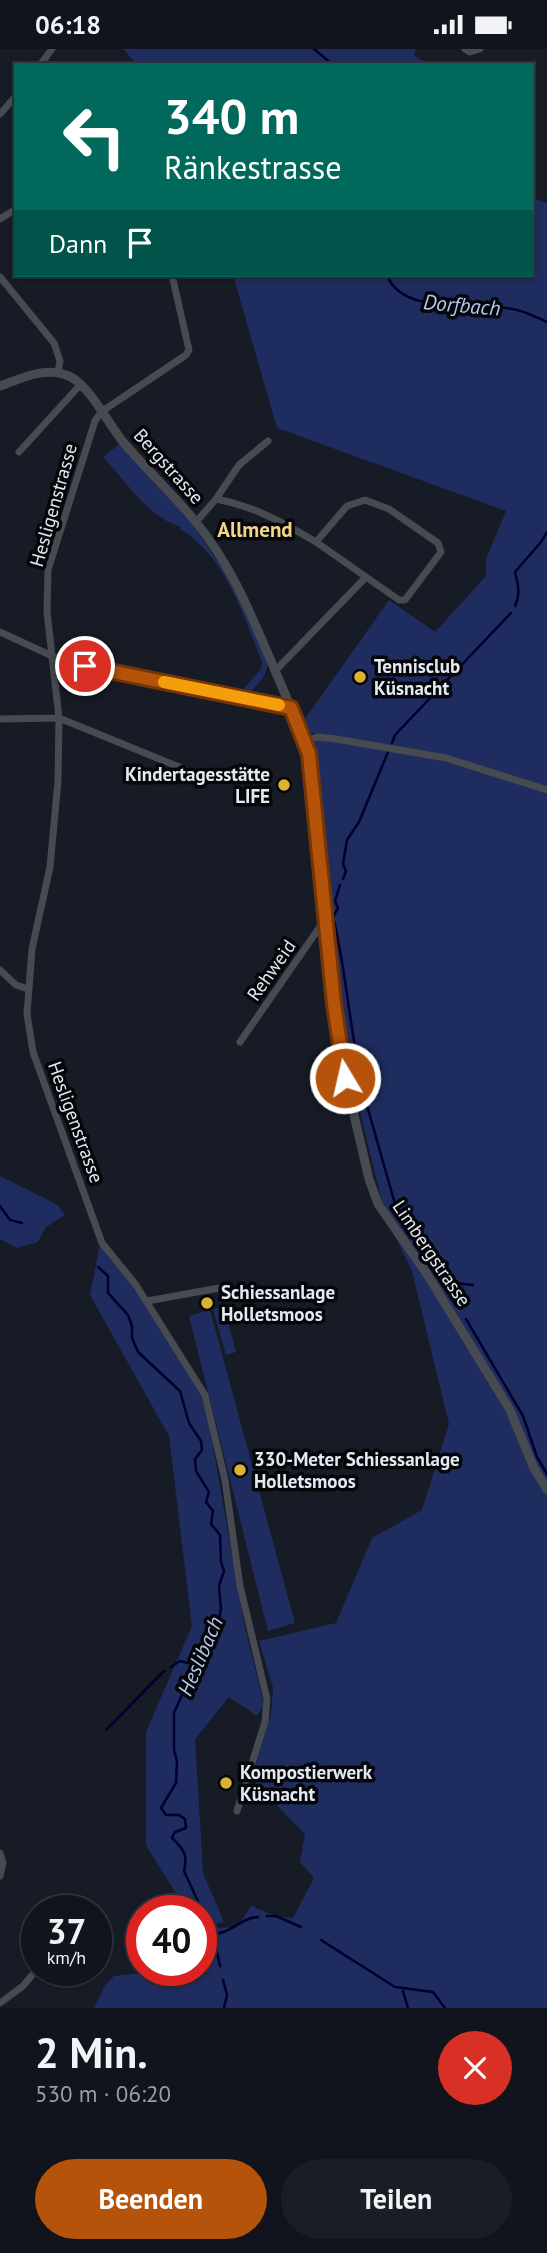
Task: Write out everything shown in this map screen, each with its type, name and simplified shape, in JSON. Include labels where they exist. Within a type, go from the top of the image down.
[{"type":"street","points":[[466,49],[470,52],[480,49]]},
{"type":"street","points":[[0,114],[14,98]]},
{"type":"street","points":[[0,277],[54,343],[60,361],[58,372],[37,373],[0,386]]},
{"type":"street","points":[[101,412],[186,355],[189,350],[172,277]]},
{"type":"street","name":"Bergstrasse","points":[[58,372],[81,384],[123,441],[196,522],[232,575],[299,727]]},
{"type":"street","points":[[19,451],[81,384]]},
{"type":"street","name":"Hesligenstrasse","points":[[101,412],[94,421],[48,570],[47,612],[59,718],[57,810],[50,867],[32,949],[27,1014],[33,1052],[102,1243],[147,1301],[205,1395],[225,1480],[240,1586],[267,1699],[265,1722],[237,1811]]},
{"type":"street","points":[[196,522],[216,499],[239,465],[268,441]]},
{"type":"street","points":[[216,499],[267,513],[316,542],[399,600],[405,600],[441,552],[438,543],[389,509],[365,500],[347,506],[316,542]]},
{"type":"street","points":[[275,671],[366,577]]},
{"type":"street","points":[[0,632],[52,657],[85,666],[291,708]]},
{"type":"street","points":[[0,719],[59,718],[184,769]]},
{"type":"street","name":"Limbergstrasse","points":[[299,727],[309,754],[341,1059],[369,1179],[378,1204],[447,1306],[510,1411],[533,1466],[547,1490]]},
{"type":"street","points":[[304,741],[318,737],[336,739],[446,758],[547,790]]},
{"type":"street","name":"Rehweid","points":[[240,1042],[327,917]]},
{"type":"street","points":[[0,970],[16,985],[28,989]]},
{"type":"street","points":[[147,1301],[225,1287]]},
{"type":"street","points":[[0,1853],[3,1866],[0,1875]]},
{"type":"street","points":[[0,2003],[23,1986]]},
{"type":"shaded area","points":[[123,49],[416,49],[414,56],[424,63],[135,63]]},
{"type":"shaded area","points":[[534,199],[547,203],[547,2008],[94,2008],[105,1986],[112,1986],[114,1976],[126,1975],[126,1986],[217,1986],[217,1928],[238,1926],[251,1906],[276,1916],[293,1918],[314,1878],[300,1862],[305,1834],[251,1779],[271,1715],[273,1688],[259,1641],[336,1623],[372,1538],[422,1510],[449,1424],[412,1271],[386,1218],[347,1060],[304,741],[341,737],[308,733],[302,723],[389,600],[435,632],[486,576],[486,559],[506,511],[277,428],[234,277],[534,277]]},
{"type":"shaded area","points":[[123,441],[193,525],[228,576],[268,662],[263,677],[247,695],[239,694],[261,669],[262,662],[240,606],[210,555],[180,529],[181,527],[158,515],[138,498],[103,457]]},
{"type":"shaded area","points":[[0,1176],[58,1205],[65,1215],[46,1227],[38,1242],[17,1248],[0,1239]]},
{"type":"shaded area","points":[[100,1244],[136,1290],[205,1400],[243,1619],[264,1705],[257,1716],[229,1697],[195,1739],[203,1873],[212,1895],[177,1895],[146,1845],[146,1732],[192,1626],[169,1436],[90,1295]]},
{"type":"shaded area","points":[[224,1307],[236,1352],[226,1355],[213,1309]]},
{"type":"shaded area","name":"330-Meter Schiessanlage Holletsmoos","points":[[210,1310],[295,1623],[268,1631],[189,1316]]},
{"type":"shaded area","points":[[217,1906],[224,1922],[217,1924]]},
{"type":"waterway","name":"Dorfbach","points":[[314,49],[331,63]]},
{"type":"waterway","name":"Dorfbach","points":[[388,277],[395,287],[407,296],[422,302],[511,309],[547,322]]},
{"type":"waterway","points":[[515,606],[518,593],[515,572],[547,532]]},
{"type":"waterway","points":[[392,743],[395,735],[511,613]]},
{"type":"waterway","points":[[343,879],[346,871],[343,864],[347,840],[359,822],[388,752]]},
{"type":"waterway","points":[[340,885],[335,901],[338,908],[333,917],[363,1085]]},
{"type":"waterway","points":[[366,1102],[395,1204],[407,1233]]},
{"type":"waterway","name":"Heslibach","points":[[0,1206],[10,1220],[22,1223]]},
{"type":"waterway","points":[[417,1247],[456,1305]]},
{"type":"waterway","name":"Heslibach","points":[[98,1267],[108,1276],[108,1293],[128,1315],[132,1338],[138,1352],[180,1391],[189,1423],[201,1441],[202,1450],[195,1459],[196,1471],[209,1492],[206,1502],[213,1511],[211,1524],[220,1535],[224,1571],[219,1586],[219,1619],[214,1621],[212,1636],[200,1652],[194,1676],[185,1688],[174,1713],[176,1783],[161,1808],[166,1815],[179,1815],[185,1819],[186,1828],[175,1832],[172,1838],[184,1853],[184,1871],[213,1934],[220,1966]]},
{"type":"waterway","points":[[436,1275],[453,1283],[473,1285]]},
{"type":"waterway","points":[[466,1319],[523,1416],[537,1457],[547,1474]]},
{"type":"waterway","points":[[171,1667],[180,1661],[187,1663],[197,1660]]},
{"type":"waterway","points":[[106,1730],[164,1671]]},
{"type":"waterway","points":[[267,1916],[276,1916],[301,1927]]},
{"type":"waterway","points":[[217,1933],[258,1917]]},
{"type":"waterway","points":[[321,1940],[395,1987],[433,1992],[445,2008]]},
{"type":"waterway","name":"Heslibach","points":[[223,1980],[227,1995],[224,2008]]},
{"type":"waterway","points":[[402,1988],[408,2008]]},
{"type":"slow traffic","points":[[164,682],[279,705]]},
{"type":"place","name":"Tennisclub Küsnacht","points":[[360,677]]},
{"type":"place","name":"Kindertagesstätte LIFE","points":[[284,785]]},
{"type":"place","name":"Schiessanlage Holletsmoos","points":[[207,1303]]},
{"type":"place","name":"330-Meter Schiessanlage Holletsmoos","points":[[240,1470]]},
{"type":"place","name":"Kompostierwerk Küsnacht","points":[[226,1783]]},
{"type":"district","name":"Allmend","points":[[255,529]]},
{"type":"route","points":[[85,666],[291,708],[309,754],[334,1004],[345,1078]]}]
